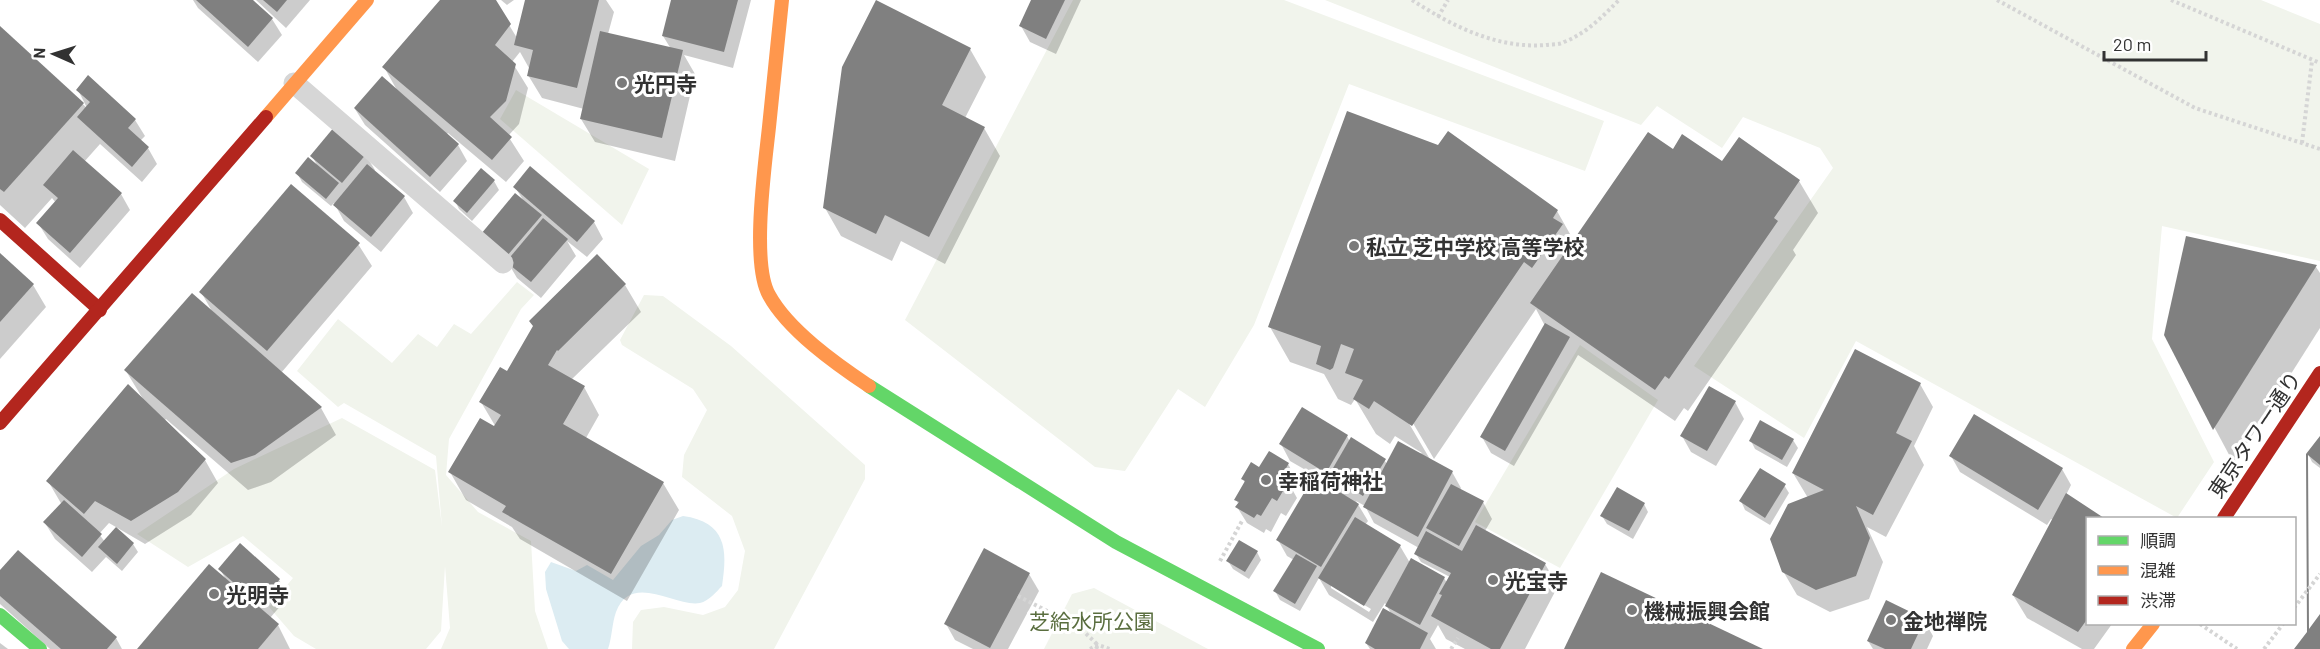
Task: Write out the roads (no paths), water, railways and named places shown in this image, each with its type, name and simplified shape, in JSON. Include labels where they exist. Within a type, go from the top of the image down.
[{"type":"street","points":[[0,423],[367,0]]},
{"type":"street","points":[[782,0],[762,197],[761,244],[761,266],[767,292],[781,315],[841,367],[968,450],[1065,508],[1116,542],[1318,649]]},
{"type":"street","points":[[0,220],[100,310]]},
{"type":"street","name":"東京タワー通り","points":[[2225,517],[2320,373]]},
{"type":"street","points":[[0,615],[40,649]]},
{"type":"street","points":[[2133,649],[2152,625]]},
{"type":"lane","points":[[294,83],[503,263]]},
{"type":"place","name":"光円寺","points":[[622,83]]},
{"type":"place","name":"私立 芝中学校 高等学校","points":[[1354,246]]},
{"type":"place","name":"幸稲荷神社","points":[[1266,480]]},
{"type":"place","name":"光宝寺","points":[[1493,580]]},
{"type":"place","name":"光明寺","points":[[214,594]]},
{"type":"place","name":"機械振興会館","points":[[1632,610]]},
{"type":"place","name":"金地禅院","points":[[1891,620]]},
{"type":"park label","name":"芝給水所公園","points":[[1092,620]]}]
